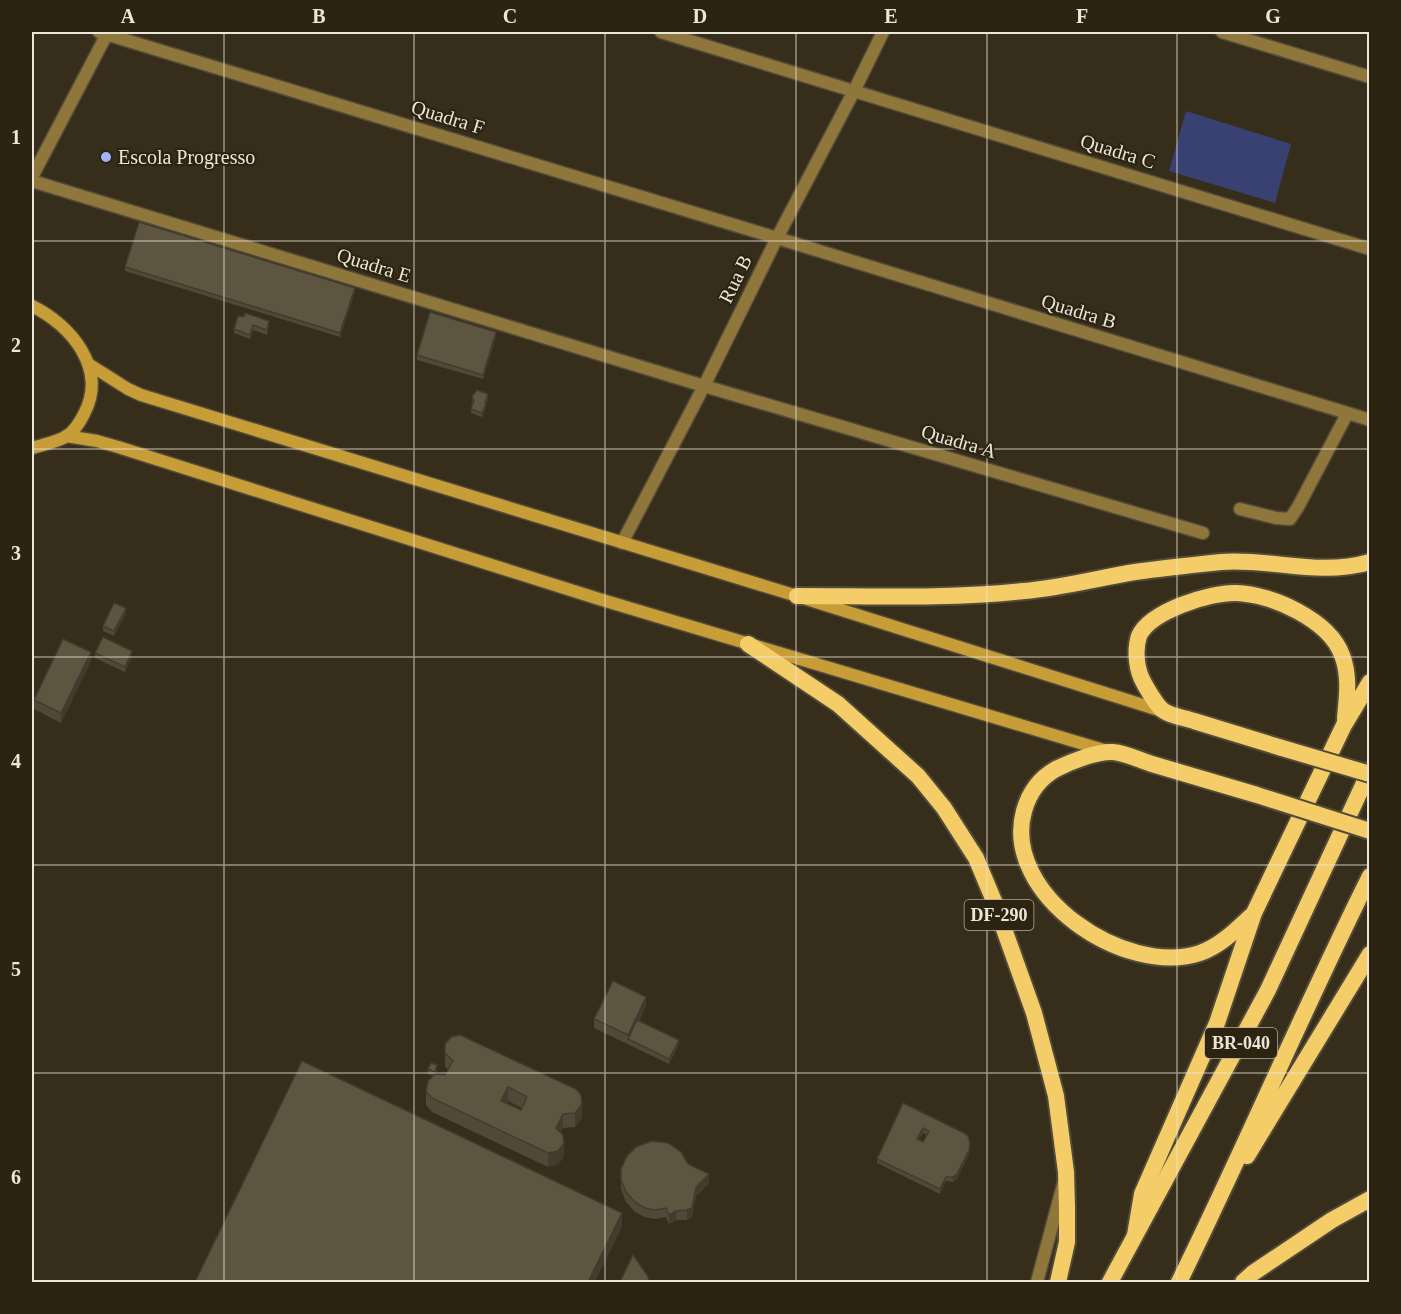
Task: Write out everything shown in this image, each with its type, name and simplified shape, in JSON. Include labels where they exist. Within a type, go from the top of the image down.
[{"type":"highway","points":[[797,596],[950,596],[1024,591],[1136,572],[1223,562],[1254,562],[1313,569],[1370,562]]},
{"type":"highway","points":[[1344,725],[1347,671],[1341,653],[1323,628],[1277,602],[1238,593],[1210,595],[1174,608],[1145,628],[1140,636],[1137,657],[1140,673],[1163,711],[1282,748],[1370,772]]},
{"type":"highway","name":"DF-290","points":[[748,644],[838,704],[918,776],[944,808],[976,858],[994,900],[1034,1014],[1056,1096],[1066,1172],[1067,1242],[1058,1282]]},
{"type":"highway","points":[[1136,1235],[1142,1194],[1217,1023],[1254,913],[1344,725],[1370,682]]},
{"type":"highway","name":"DF-290","points":[[1112,752],[1370,831]]},
{"type":"highway","points":[[1112,752],[1067,764],[1050,773],[1035,786],[1026,804],[1021,824],[1024,854],[1029,868],[1052,900],[1092,935],[1107,943],[1124,950],[1161,957],[1181,957],[1199,953],[1217,945],[1254,913]]},
{"type":"highway","name":"BR-040","points":[[1110,1282],[1268,990],[1370,772]]},
{"type":"highway","name":"BR-040","points":[[1179,1282],[1231,1178],[1291,1041],[1370,876]]},
{"type":"highway","points":[[1231,1178],[1256,1143],[1370,954]]},
{"type":"highway","points":[[1243,1282],[1322,1227],[1370,1199]]},
{"type":"main road","points":[[32,306],[48,315],[71,336],[90,365],[141,395],[1163,711]]},
{"type":"main road","points":[[66,436],[79,422],[88,405],[92,387],[90,365]]},
{"type":"main road","name":"DF-290","points":[[32,448],[66,436],[97,441],[748,644],[1112,752]]},
{"type":"street","points":[[32,179],[104,32]]},
{"type":"street","name":"Quadra F","points":[[104,32],[777,238]]},
{"type":"street","name":"Quadra C","points":[[661,32],[1370,249]]},
{"type":"street","name":"Rua B","points":[[622,543],[883,32]]},
{"type":"street","points":[[1222,32],[1370,76]]},
{"type":"street","name":"Quadra E","points":[[32,179],[704,386]]},
{"type":"street","name":"Quadra B","points":[[777,238],[1370,420]]},
{"type":"street","name":"Quadra A","points":[[704,386],[1203,533]]},
{"type":"street","points":[[1240,509],[1290,519],[1347,414]]},
{"type":"street","points":[[1037,1282],[1066,1172]]},
{"type":"shaded area","points":[[1186,111],[1291,144],[1275,203],[1169,171]]},
{"type":"building","points":[[139,222],[355,288],[340,333],[125,267]]},
{"type":"building","points":[[430,312],[496,332],[483,375],[417,355]]},
{"type":"building","points":[[245,313],[269,321],[267,330],[253,325],[250,335],[234,329],[238,316],[244,317]]},
{"type":"building","points":[[477,390],[488,394],[482,413],[471,409],[473,395]]},
{"type":"building","points":[[114,603],[126,608],[114,631],[103,626]]},
{"type":"building","points":[[103,637],[132,651],[125,667],[95,653]]},
{"type":"building","points":[[63,639],[91,652],[61,713],[34,700]]},
{"type":"building","points":[[613,981],[646,997],[628,1035],[594,1019]]},
{"type":"building","points":[[637,1020],[679,1040],[669,1059],[628,1039]]},
{"type":"building","points":[[460,1035],[576,1089],[581,1095],[582,1104],[575,1113],[563,1114],[556,1128],[563,1135],[564,1143],[558,1151],[548,1153],[432,1098],[426,1091],[428,1081],[435,1074],[445,1075],[453,1061],[445,1053],[445,1044],[451,1037]],"holes":[[[508,1087],[527,1097],[521,1110],[501,1101]]]},
{"type":"building","points":[[302,1061],[622,1213],[588,1282],[195,1282]]},
{"type":"building","points":[[431,1063],[437,1065],[435,1072],[428,1069]]},
{"type":"building","points":[[903,1103],[964,1133],[968,1136],[970,1143],[957,1174],[953,1177],[946,1177],[940,1189],[877,1159]],"holes":[[[923,1128],[929,1131],[923,1142],[917,1139]]]},
{"type":"building","points":[[652,1141],[668,1143],[681,1152],[688,1164],[709,1174],[696,1187],[692,1208],[669,1215],[666,1208],[655,1210],[645,1208],[635,1202],[626,1192],[621,1180],[621,1169],[627,1156],[636,1147]]},
{"type":"building","points":[[633,1255],[647,1275],[650,1282],[620,1282]]},
{"type":"place","name":"Escola Progresso","points":[[106,157]]}]
